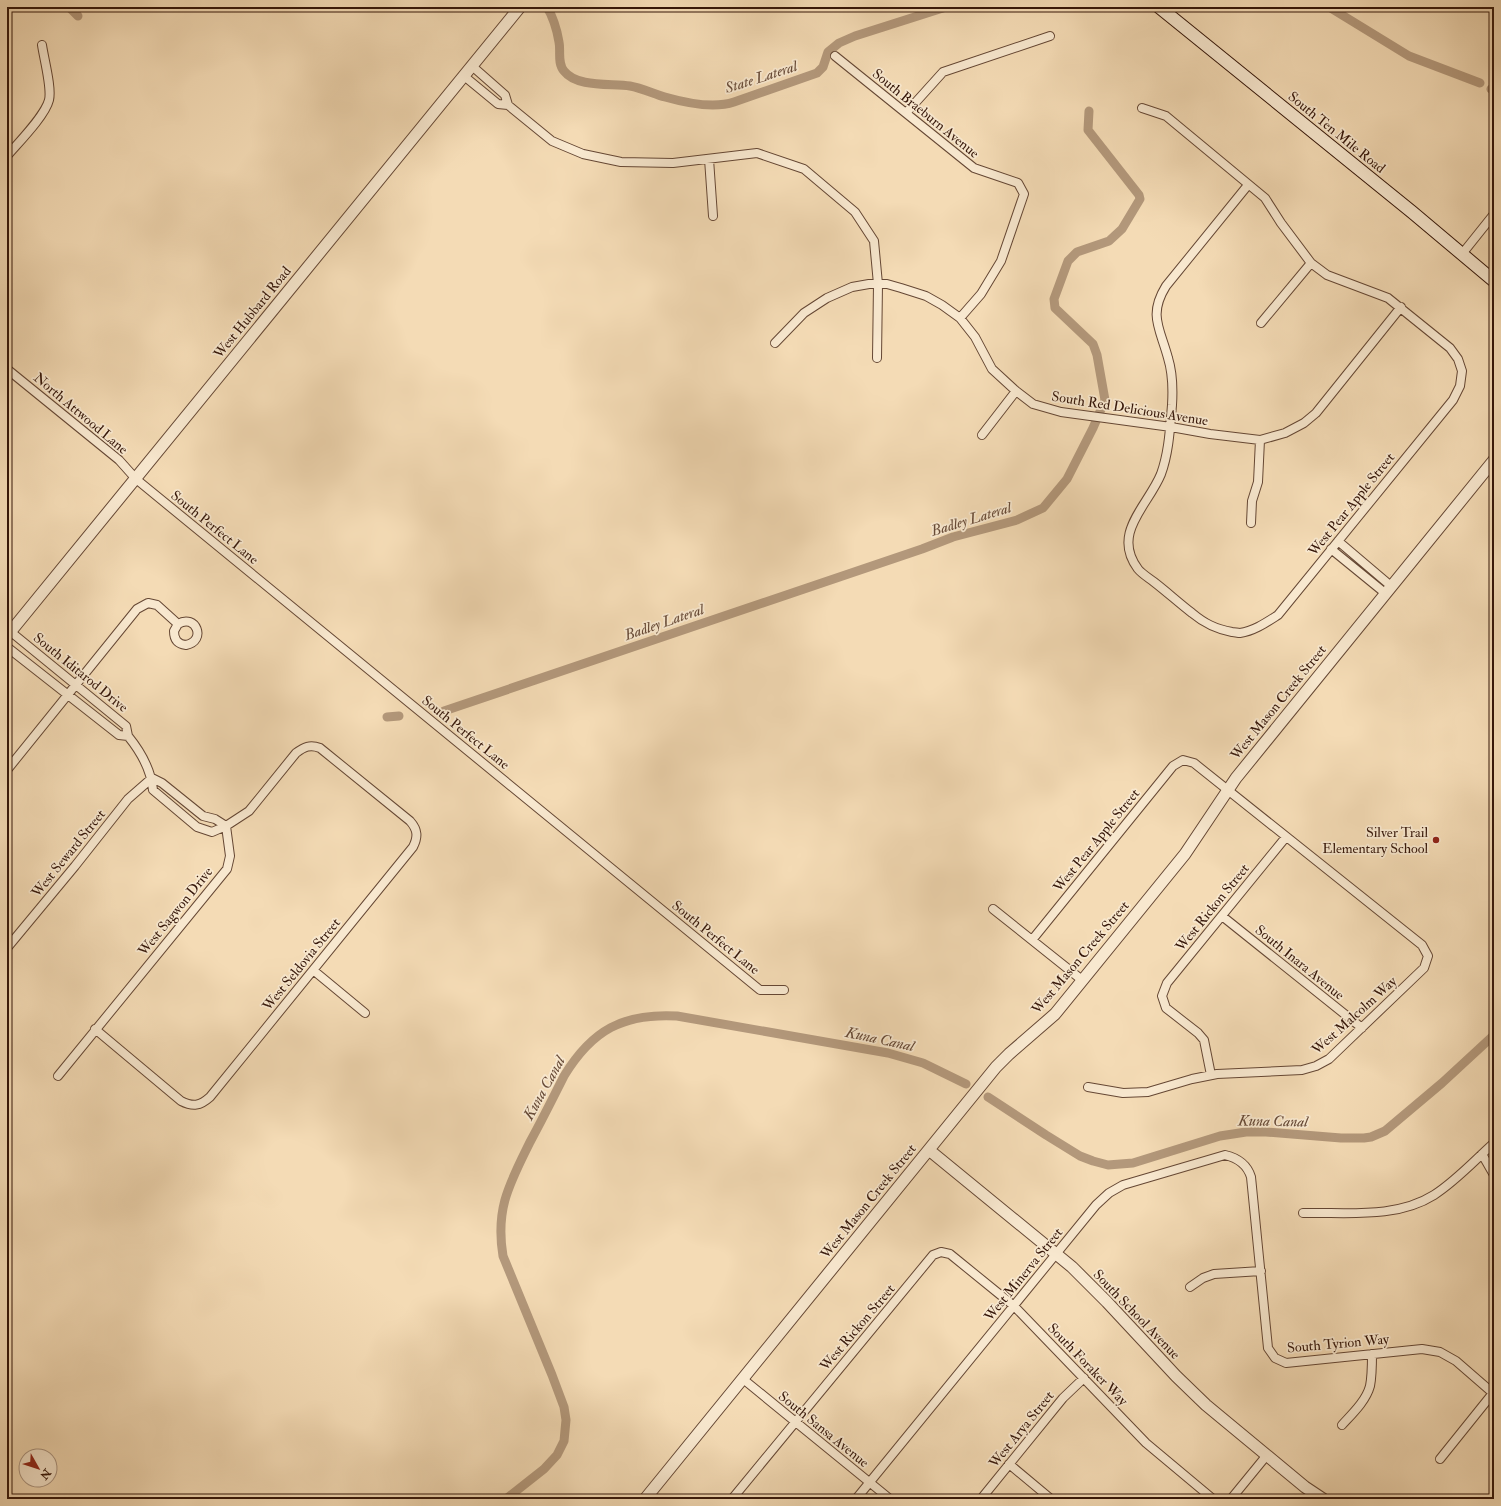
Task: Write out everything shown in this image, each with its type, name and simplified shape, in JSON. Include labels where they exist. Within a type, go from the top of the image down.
[{"type":"main road","name":"South Ten Mile Road","points":[[1159,7],[1406,207],[1494,281]]},
{"type":"street","name":"West Hubbard Road","points":[[9,634],[53,578],[136,479],[520,7]]},
{"type":"street","points":[[906,113],[943,72],[1050,36]]},
{"type":"street","points":[[7,156],[45,110],[49,99],[42,45]]},
{"type":"street","name":"South Braeburn Avenue","points":[[835,56],[974,168],[1018,183],[1024,194],[1001,261],[981,294],[960,318]]},
{"type":"street","points":[[472,66],[505,95],[508,105]]},
{"type":"street","points":[[464,76],[498,104],[508,105],[552,141],[583,154],[621,162],[673,163],[756,153],[804,169],[855,212],[874,241],[878,284],[877,358]]},
{"type":"street","points":[[1142,108],[1166,116],[1265,198],[1281,223],[1311,263],[1327,275],[1388,298],[1401,307]]},
{"type":"street","points":[[709,159],[713,216]]},
{"type":"street","points":[[1170,427],[1173,382],[1169,358],[1156,319],[1156,308],[1159,297],[1166,286],[1248,185]]},
{"type":"street","points":[[1462,254],[1494,214]]},
{"type":"street","points":[[1261,323],[1311,263]]},
{"type":"street","name":"South Red Delicious Avenue","points":[[775,343],[804,314],[827,298],[852,287],[869,284],[887,284],[926,296],[960,318],[975,337],[992,369],[1033,404],[1061,412],[1090,417],[1260,440],[1285,433],[1316,413],[1401,307]]},
{"type":"street","name":"West Pear Apple Street","points":[[1170,427],[1161,473],[1151,493],[1132,523],[1128,539],[1129,552],[1138,569],[1204,623],[1219,630],[1240,633],[1258,627],[1278,615],[1453,400],[1460,386],[1462,371],[1458,358],[1450,348],[1401,307]]},
{"type":"street","name":"North Attwood Lane","points":[[7,369],[119,460],[136,479]]},
{"type":"street","points":[[982,435],[1016,391]]},
{"type":"street","points":[[1251,524],[1252,501],[1258,482],[1260,440]]},
{"type":"street","name":"West Mason Creek Street","points":[[645,1499],[996,1067],[1055,1014],[1185,854],[1236,778],[1494,460]]},
{"type":"street","name":"South Perfect Lane","points":[[136,479],[760,990],[784,990]]},
{"type":"street","points":[[1338,541],[1388,590]]},
{"type":"street","points":[[1331,549],[1388,590]]},
{"type":"street","points":[[7,770],[77,686],[137,609],[148,603],[157,605],[178,624]]},
{"type":"street","name":"South Iditarod Drive","points":[[9,634],[126,726],[128,736],[143,756],[152,778],[153,790],[197,827],[212,832],[226,826]]},
{"type":"street","name":"South Iditarod Drive","points":[[7,647],[119,735],[128,736]]},
{"type":"street","name":"West Seldovia Street","points":[[95,1029],[181,1101],[188,1105],[196,1106],[203,1103],[210,1097],[413,847],[417,832],[415,826],[410,821],[320,748],[308,746],[296,753],[249,811],[226,826]]},
{"type":"street","name":"West Pear Apple Street","points":[[1032,940],[1173,766],[1183,760],[1194,763],[1228,790]]},
{"type":"street","points":[[152,778],[162,783],[203,816],[215,819],[226,826]]},
{"type":"street","name":"West Seward Street","points":[[7,948],[128,799],[152,778]]},
{"type":"street","points":[[1228,790],[1286,837]]},
{"type":"street","name":"West Sagwon Drive","points":[[58,1076],[227,869],[230,856],[226,826]]},
{"type":"street","name":"West Rickon Street","points":[[1211,1075],[1204,1040],[1198,1033],[1166,1008],[1162,996],[1167,983],[1286,837]]},
{"type":"street","name":"West Malcolm Way","points":[[1088,1087],[1124,1093],[1148,1092],[1211,1075],[1302,1070],[1316,1066],[1329,1059],[1424,968],[1428,956],[1422,945],[1286,837]]},
{"type":"street","points":[[993,909],[1082,980]]},
{"type":"street","name":"South Inara Avenue","points":[[1222,916],[1362,1028]]},
{"type":"street","points":[[313,970],[365,1013]]},
{"type":"street","points":[[1303,1213],[1389,1212],[1408,1208],[1426,1200],[1442,1190],[1494,1143]]},
{"type":"street","name":"South School Avenue","points":[[929,1150],[1072,1268],[1108,1302],[1176,1376],[1201,1400],[1305,1487],[1323,1499]]},
{"type":"street","points":[[1482,1154],[1494,1175]]},
{"type":"street","name":"West Minerva Street","points":[[856,1499],[1096,1205],[1109,1193],[1123,1185],[1225,1155],[1235,1157],[1243,1162]]},
{"type":"street","name":"South Tyrion Way","points":[[1243,1162],[1249,1169],[1251,1177],[1268,1348],[1275,1358],[1286,1362],[1422,1349],[1440,1352],[1456,1361],[1494,1393]]},
{"type":"street","name":"West Rickon Street","points":[[732,1499],[933,1255],[941,1252]]},
{"type":"street","name":"South Foraker Way","points":[[941,1252],[950,1254],[1014,1306],[1146,1443],[1213,1499]]},
{"type":"street","points":[[1190,1287],[1203,1278],[1214,1274],[1260,1271]]},
{"type":"street","points":[[1342,1425],[1365,1397],[1370,1388],[1372,1376],[1372,1354]]},
{"type":"street","name":"West Arya Street","points":[[980,1499],[1063,1398],[1084,1378]]},
{"type":"street","name":"South Sansa Avenue","points":[[743,1379],[890,1499]]},
{"type":"street","points":[[1440,1459],[1494,1393]]},
{"type":"street","points":[[1231,1499],[1267,1455]]},
{"type":"street","points":[[1009,1464],[1051,1499]]},
{"type":"waterway","name":"State Lateral","points":[[69,7],[78,16]]},
{"type":"waterway","name":"State Lateral","points":[[547,7],[553,19],[557,33],[562,68],[570,76],[577,80],[595,84],[634,87],[673,99],[708,105],[734,102],[817,73],[823,67],[828,52],[839,43],[855,36],[946,7]]},
{"type":"waterway","name":"Badley Lateral","points":[[1329,7],[1409,56],[1480,83]]},
{"type":"waterway","name":"Badley Lateral","points":[[444,711],[922,549],[953,537],[1017,520],[1043,508],[1067,479],[1093,428],[1105,400],[1097,355],[1093,344],[1055,308],[1054,299],[1068,261],[1077,252],[1109,241],[1122,229],[1140,199],[1139,195],[1088,130],[1089,111]]},
{"type":"waterway","name":"Badley Lateral","points":[[387,717],[399,716]]},
{"type":"waterway","name":"Kuna Canal","points":[[506,1499],[544,1469],[557,1455],[564,1441],[566,1420],[564,1407],[552,1375],[503,1256],[501,1239],[503,1210],[506,1196],[516,1170],[564,1076],[586,1047],[598,1036],[611,1028],[640,1018],[677,1016],[888,1053],[923,1063],[966,1084]]},
{"type":"waterway","name":"Kuna Canal","points":[[988,1097],[1080,1156],[1108,1165],[1133,1163],[1220,1136],[1246,1132],[1364,1138],[1371,1137],[1385,1131],[1442,1083],[1494,1035]]},
{"type":"place","name":"Silver Trail Elementary School","points":[[1436,840]]}]
